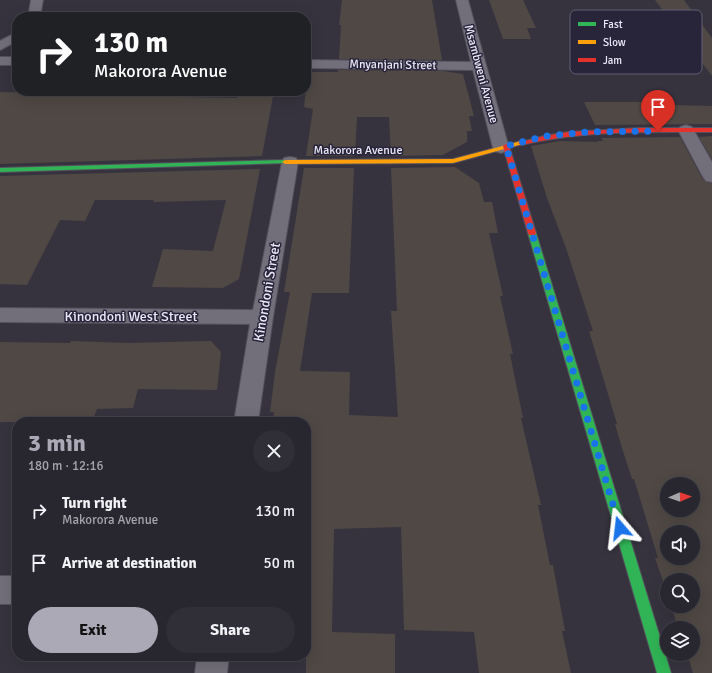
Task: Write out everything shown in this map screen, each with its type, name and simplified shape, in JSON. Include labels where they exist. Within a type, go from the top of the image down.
[{"type":"street","points":[[35,12],[37,0]]},
{"type":"street","name":"Msambweni Avenue","points":[[462,0],[489,108],[504,147],[664,673]]},
{"type":"street","points":[[0,46],[12,39]]},
{"type":"street","points":[[0,61],[12,61]]},
{"type":"street","name":"Mnyanjani Street","points":[[311,64],[479,66]]},
{"type":"street","points":[[686,130],[712,176]]},
{"type":"street","name":"Makorora Avenue","points":[[0,170],[290,162],[436,162],[453,161],[546,136],[588,132],[712,130]]},
{"type":"street","name":"Kinondoni Street","points":[[247,417],[262,317],[290,162]]},
{"type":"street","name":"Kinondoni West Street","points":[[0,315],[262,317]]},
{"type":"street","points":[[0,590],[12,590]]},
{"type":"street","points":[[211,673],[212,661]]},
{"type":"building","points":[[342,0],[432,0],[442,60],[339,59],[341,25],[339,25]]},
{"type":"building","points":[[489,0],[523,0],[536,28],[527,28],[531,39],[503,39]]},
{"type":"building","points":[[655,0],[684,0],[691,10],[662,10]]},
{"type":"building","points":[[702,24],[712,38],[712,76],[702,63]]},
{"type":"building","points":[[338,70],[443,71],[463,74],[474,116],[469,116],[472,131],[467,131],[467,142],[443,155],[391,156],[389,117],[357,117],[355,156],[306,156],[313,109],[304,107],[305,96],[311,96],[311,72],[338,72]]},
{"type":"building","points":[[0,92],[12,92],[12,96],[178,96],[237,98],[238,96],[273,96],[262,156],[0,164]]},
{"type":"building","points":[[584,102],[669,102],[671,105],[712,106],[712,124],[595,125]]},
{"type":"building","points":[[712,136],[712,159],[699,137]]},
{"type":"building","points":[[680,137],[702,178],[706,182],[712,183],[712,673],[693,673],[689,661],[700,661],[700,621],[676,621],[673,613],[700,613],[700,573],[660,573],[655,558],[658,558],[634,479],[632,479],[621,445],[615,424],[617,424],[589,331],[593,331],[566,248],[547,198],[531,146],[560,141],[603,141],[601,138]]},
{"type":"building","points":[[455,167],[479,183],[484,202],[492,202],[498,233],[489,233],[503,296],[500,296],[513,354],[510,354],[523,418],[521,418],[541,505],[538,505],[550,565],[553,565],[565,631],[562,631],[571,673],[479,673],[474,632],[404,630],[401,527],[334,529],[332,632],[395,634],[395,673],[306,673],[306,661],[311,661],[311,417],[274,417],[274,412],[270,412],[275,372],[290,292],[284,292],[304,168],[354,168],[349,293],[312,293],[300,371],[350,372],[349,415],[398,417],[391,311],[397,311],[391,168]]},
{"type":"building","points":[[260,169],[239,279],[223,288],[152,287],[163,249],[213,251],[226,200],[153,202],[154,200],[95,200],[85,221],[60,220],[27,285],[0,284],[0,176]]},
{"type":"building","points":[[71,341],[128,343],[211,341],[221,352],[217,390],[138,389],[133,408],[97,409],[94,417],[12,417],[12,422],[0,422],[0,342],[70,343]]},
{"type":"traffic: fast","points":[[0,170],[285,162]]},
{"type":"traffic: fast","points":[[532,233],[664,673]]},
{"type":"traffic: slow","points":[[285,162],[453,161],[521,143]]},
{"type":"traffic: jam","points":[[521,143],[568,134],[616,130],[712,130]]},
{"type":"traffic: jam","points":[[506,146],[532,233]]},
{"type":"route","points":[[620,528],[506,146],[546,136],[588,132],[658,131]]}]
